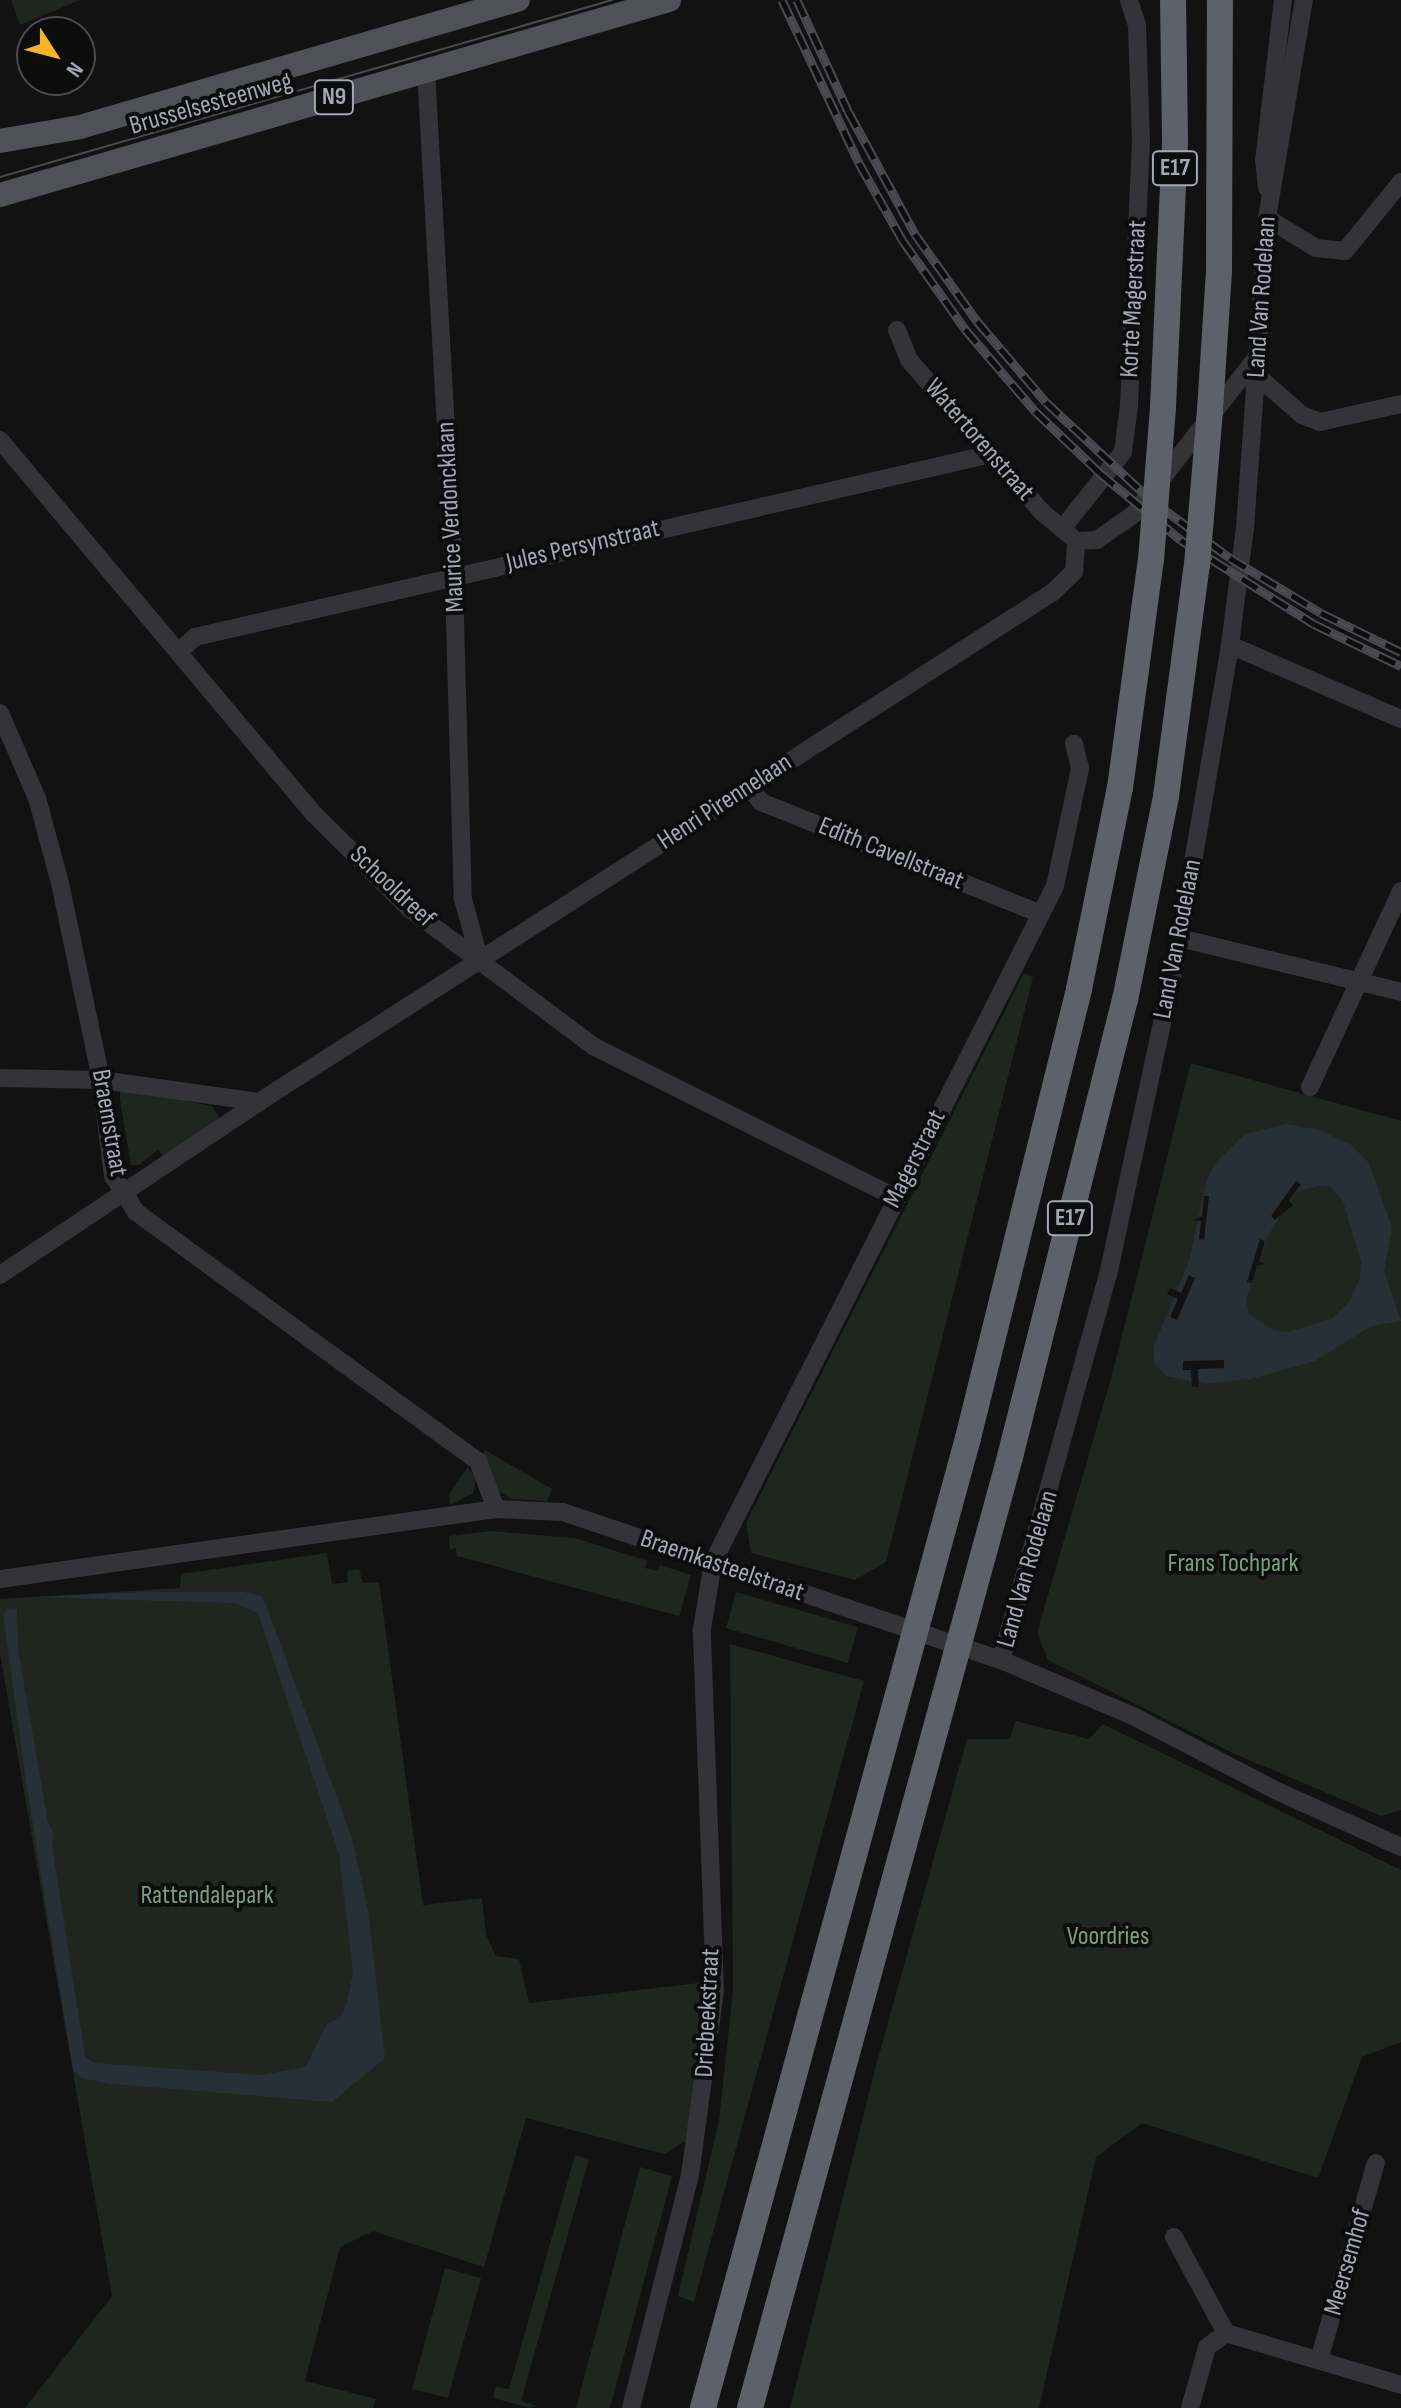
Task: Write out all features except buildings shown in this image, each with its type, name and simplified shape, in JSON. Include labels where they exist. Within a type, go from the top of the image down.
[{"type":"highway","name":"E17","points":[[703,2408],[968,1438],[1079,989],[1120,788],[1151,560],[1170,336],[1173,0]]},
{"type":"highway","name":"E17","points":[[750,2408],[1014,1442],[1125,1000],[1163,811],[1197,565],[1210,410],[1219,269],[1220,0]]},
{"type":"main road","name":"Brusselsesteenweg","points":[[0,141],[80,127],[518,0]]},
{"type":"main road","name":"Brusselsesteenweg","points":[[0,195],[669,0]]},
{"type":"street","name":"Korte Magerstraat","points":[[1069,535],[1123,452],[1141,141],[1137,25],[1129,0]]},
{"type":"street","name":"Land Van Rodelaan","points":[[1268,210],[1264,161],[1283,0]]},
{"type":"street","name":"Land Van Rodelaan","points":[[1001,1660],[1108,1275],[1180,938],[1230,645],[1257,366],[1268,210],[1304,0]]},
{"type":"street","name":"Maurice Verdoncklaan","points":[[426,71],[454,575],[463,899],[480,961]]},
{"type":"street","points":[[1268,210],[1316,248],[1345,251],[1401,182]]},
{"type":"street","name":"Watertorenstraat","points":[[897,330],[909,360],[991,454],[1069,535]]},
{"type":"street","points":[[1069,535],[1097,540],[1134,514],[1257,366],[1302,415],[1320,422],[1401,404]]},
{"type":"street","name":"Schooldreef","points":[[0,440],[315,815],[410,909],[593,1046],[896,1198]]},
{"type":"street","name":"Jules Persynstraat","points":[[180,651],[195,637],[991,454]]},
{"type":"street","name":"Henri Pirennelaan","points":[[0,1275],[259,1102],[1065,583],[1074,572],[1069,535]]},
{"type":"street","points":[[1230,645],[1401,719]]},
{"type":"street","name":"Braemstraat","points":[[0,713],[37,798],[49,840],[101,1080],[113,1176],[136,1212],[478,1461],[496,1509]]},
{"type":"street","name":"Magerstraat","points":[[713,1562],[1059,871],[1080,768],[1074,744]]},
{"type":"street","name":"Edith Cavellstraat","points":[[749,787],[761,802],[1038,913]]},
{"type":"street","points":[[1310,1087],[1401,891]]},
{"type":"street","points":[[1180,938],[1401,992]]},
{"type":"street","points":[[0,1078],[101,1080],[259,1102]]},
{"type":"street","name":"Braemkasteelstraat","points":[[0,1579],[496,1509],[563,1512],[1001,1660],[1115,1708],[1277,1791],[1400,1844]]},
{"type":"street","name":"Driebeekstraat","points":[[631,2408],[690,2175],[715,1991],[702,1629],[713,1562]]},
{"type":"street","name":"Meersemhof","points":[[1319,2360],[1376,2163]]},
{"type":"street","points":[[1174,2237],[1226,2333],[1401,2385]]},
{"type":"street","points":[[1190,2408],[1207,2347],[1226,2333]]},
{"type":"green space","points":[[11,0],[80,0],[42,16],[17,16]]},
{"type":"green space","points":[[1024,973],[1033,977],[886,1562],[855,1580],[751,1553],[746,1523]]},
{"type":"green space","name":"Frans Tochpark","points":[[1191,1063],[1401,1121],[1401,1810],[1381,1816],[1235,1754],[1048,1660],[1037,1633],[1112,1375]]},
{"type":"green space","points":[[136,1091],[212,1106],[220,1119],[163,1156],[158,1150],[139,1165],[131,1165],[120,1092]]},
{"type":"green space","points":[[485,1450],[552,1489],[547,1501],[511,1499],[500,1492],[482,1455]]},
{"type":"green space","points":[[468,1467],[476,1480],[473,1493],[450,1505],[449,1494]]},
{"type":"green space","points":[[491,1531],[575,1538],[647,1561],[645,1568],[658,1571],[660,1565],[691,1575],[679,1616],[457,1556],[456,1548],[450,1549],[449,1536]]},
{"type":"green space","name":"Rattendalepark","points":[[327,1553],[332,1584],[348,1582],[347,1571],[359,1569],[363,1583],[379,1582],[423,1905],[482,1898],[486,1935],[496,1956],[519,1959],[529,2003],[707,1982],[686,2141],[664,2154],[526,2118],[484,2267],[373,2231],[340,2247],[305,2381],[376,2399],[373,2408],[25,2408],[112,2296],[0,1654],[0,1599],[180,1588],[181,1574]]},
{"type":"green space","points":[[736,1592],[858,1627],[848,1663],[726,1628]]},
{"type":"green space","points":[[730,1644],[864,1681],[694,2302],[678,2296],[719,2120],[733,1991]]},
{"type":"green space","name":"Voordries","points":[[1015,1721],[1089,1739],[1103,1724],[1401,1870],[1401,2042],[1362,2057],[1318,2178],[1142,2123],[1096,2157],[1039,2408],[790,2408],[874,2073],[967,1739],[1010,1739]]},
{"type":"green space","points":[[575,2155],[589,2159],[521,2401],[537,2406],[530,2408],[493,2398],[496,2387],[509,2389]]},
{"type":"green space","points":[[640,2167],[672,2176],[610,2408],[576,2408]]},
{"type":"green space","points":[[445,2268],[481,2278],[448,2398],[412,2389]]},
{"type":"shaded area","points":[[1286,1124],[1319,1130],[1350,1144],[1369,1163],[1392,1228],[1384,1271],[1401,1321],[1371,1326],[1315,1361],[1250,1379],[1206,1384],[1166,1376],[1154,1363],[1154,1346],[1189,1261],[1207,1179],[1215,1163],[1245,1134]],"holes":[[[1330,1186],[1343,1201],[1361,1262],[1360,1278],[1350,1301],[1331,1319],[1288,1332],[1273,1330],[1249,1314],[1246,1299],[1268,1236],[1298,1191]]]},
{"type":"shaded area","points":[[143,1592],[244,1592],[262,1596],[266,1605],[352,1838],[368,1910],[385,2058],[332,2102],[111,2084],[82,2078],[73,2070],[27,1788],[3,1614],[7,1608],[17,1609],[18,1649],[48,1823],[54,1833],[52,1846],[85,2056],[94,2063],[261,2075],[306,2067],[327,2024],[339,2019],[346,2006],[353,1973],[339,1854],[258,1613],[235,1603],[35,1597]]},
{"type":"pier","points":[[1296,1181],[1301,1184],[1289,1201],[1293,1205],[1275,1220],[1271,1216]]},
{"type":"pier","points":[[1204,1196],[1209,1196],[1204,1240],[1199,1239],[1201,1221],[1193,1220],[1202,1216]]},
{"type":"pier","points":[[1260,1239],[1265,1241],[1259,1262],[1266,1264],[1257,1266],[1252,1283],[1247,1282]]},
{"type":"pier","points":[[1189,1275],[1195,1278],[1177,1320],[1170,1317],[1178,1299],[1167,1294],[1170,1288],[1181,1293]]},
{"type":"pier","points":[[1224,1360],[1224,1368],[1198,1369],[1199,1387],[1192,1386],[1191,1370],[1183,1370],[1183,1361]]},
{"type":"tram line","points":[[0,177],[612,0]]},
{"type":"railway","points":[[782,0],[859,163],[903,241],[965,329],[1035,411],[1100,473],[1181,540],[1314,624],[1401,666]]},
{"type":"railway","points":[[797,0],[848,111],[915,234],[977,321],[1046,402],[1150,499],[1230,558],[1321,613],[1401,652]]}]
